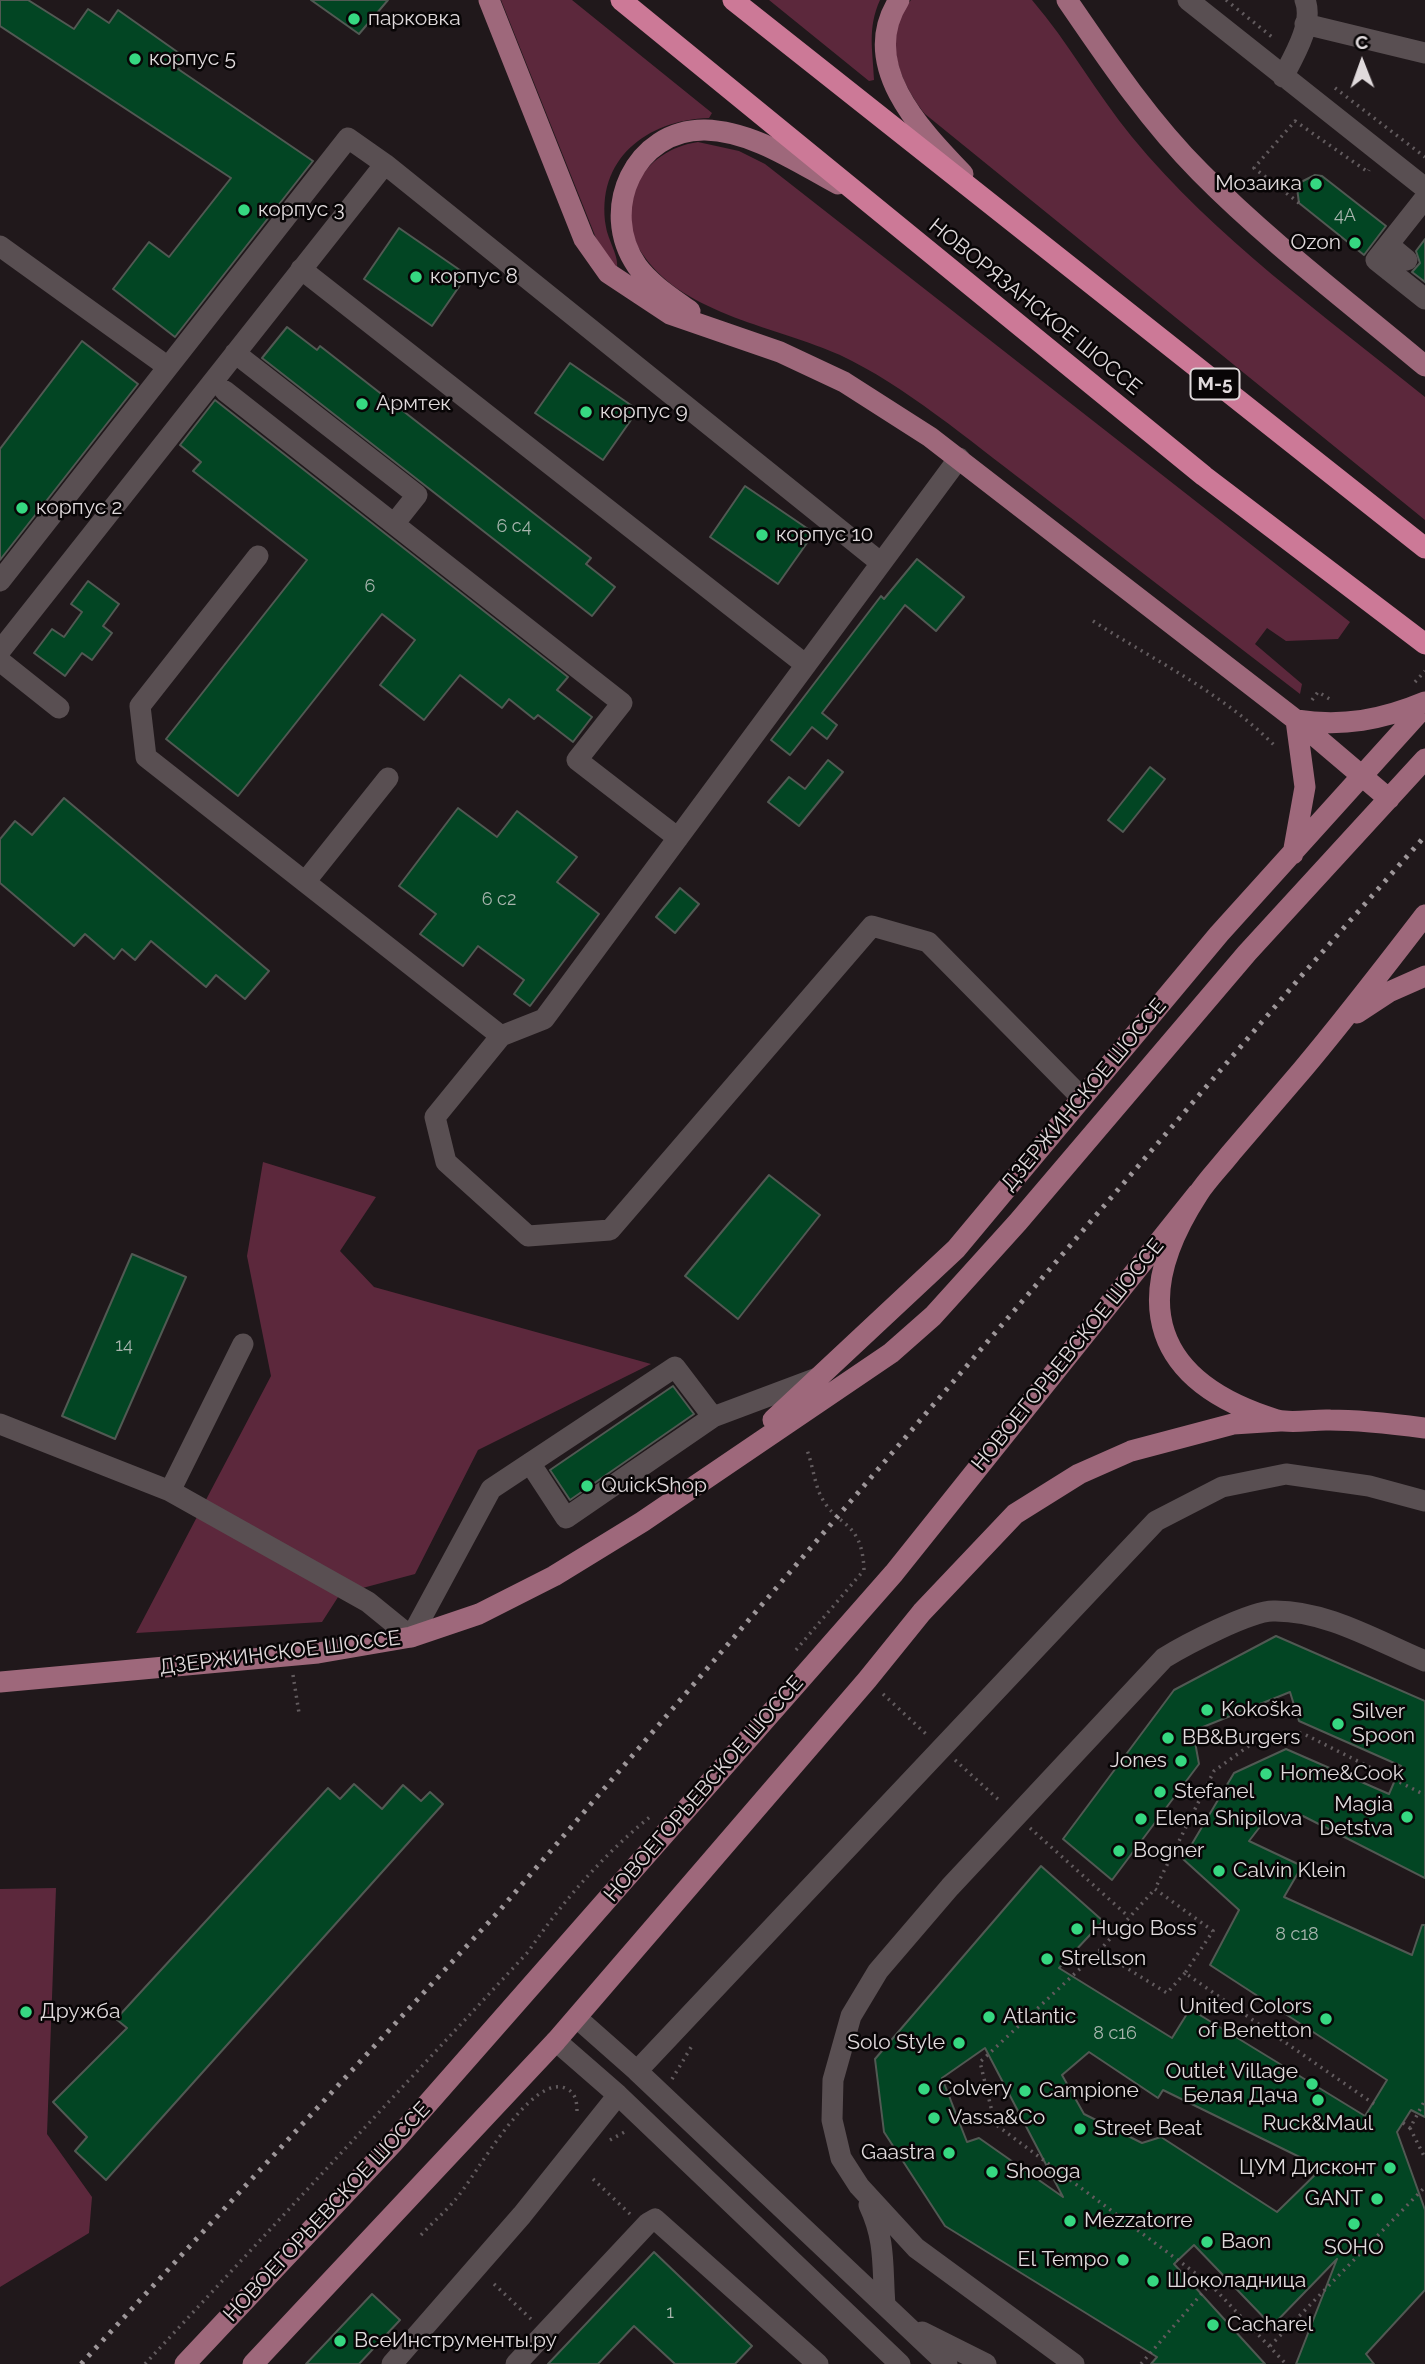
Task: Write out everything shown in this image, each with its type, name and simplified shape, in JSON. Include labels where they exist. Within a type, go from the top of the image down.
[{"type":"highway","name":"НОВОРЯЗАНСКОЕ ШОССЕ","points":[[621,0],[1204,476],[1425,644]]},
{"type":"highway","name":"М-5","points":[[733,0],[1006,219],[1425,548]]},
{"type":"main road","points":[[489,0],[584,239],[608,272],[670,314],[780,352],[844,382],[960,458],[1296,720],[1389,799]]},
{"type":"main road","name":"М-5","points":[[899,0],[887,23],[885,43],[895,86],[908,110],[933,142],[1006,219]]},
{"type":"main road","points":[[1067,3],[1112,66],[1199,171],[1243,213],[1425,366]]},
{"type":"main road","points":[[723,333],[666,294],[637,266],[624,239],[621,217],[628,176],[639,158],[657,143],[679,134],[704,130],[736,135],[772,149],[862,196]]},
{"type":"main road","points":[[1296,720],[1317,723],[1366,721],[1425,704]]},
{"type":"main road","name":"ДЗЕРЖИНСКОЕ ШОССЕ","points":[[724,1464],[956,1249],[1080,1096],[1219,934],[1363,779],[1425,704]]},
{"type":"main road","points":[[1292,856],[1305,787],[1296,720]]},
{"type":"main road","name":"ДЗЕРЖИНСКОЕ ШОССЕ","points":[[0,1682],[318,1653],[411,1637],[479,1614],[554,1576],[642,1522],[891,1353],[933,1316],[1018,1222],[1247,953],[1425,759]]},
{"type":"main road","points":[[1280,1420],[1219,1396],[1195,1381],[1166,1341],[1160,1306],[1165,1265],[1175,1237],[1198,1193],[1341,1024],[1425,915]]},
{"type":"main road","points":[[1341,1024],[1389,992],[1425,976]]},
{"type":"main road","name":"НОВОЕГОРЬЕВСКОЕ ШОССЕ","points":[[184,2364],[393,2143],[894,1573],[1198,1193]]},
{"type":"main road","points":[[995,1203],[992,1222],[998,1227],[1018,1222]]},
{"type":"main road","points":[[253,2364],[556,2041],[867,1681],[922,1612],[1015,1514],[1079,1474],[1131,1451],[1233,1424],[1332,1420],[1425,1428]]},
{"type":"street","points":[[1188,0],[1425,188]]},
{"type":"street","points":[[1283,77],[1294,56],[1305,24],[1309,9],[1306,0]]},
{"type":"street","points":[[1305,24],[1425,53]]},
{"type":"street","points":[[0,581],[348,138],[384,164],[881,563]]},
{"type":"street","points":[[0,652],[384,164]]},
{"type":"street","points":[[1425,198],[1376,260],[1425,299]]},
{"type":"street","points":[[1389,245],[1407,260]]},
{"type":"street","points":[[0,246],[168,367]]},
{"type":"street","points":[[301,269],[806,665]]},
{"type":"street","points":[[235,353],[417,495],[394,524]]},
{"type":"street","points":[[225,391],[622,703],[577,760],[678,838]]},
{"type":"street","points":[[960,458],[544,1019],[501,1036],[435,1118],[446,1162],[528,1236],[610,1230],[872,926],[928,942],[1080,1096]]},
{"type":"street","points":[[258,556],[140,706],[146,757],[501,1036]]},
{"type":"street","points":[[0,662],[59,708]]},
{"type":"street","points":[[305,882],[388,778]]},
{"type":"street","points":[[170,1491],[243,1343]]},
{"type":"street","points":[[0,1424],[170,1491],[368,1602],[411,1637],[491,1489],[675,1367],[713,1417]]},
{"type":"street","points":[[530,1463],[566,1518],[713,1417],[822,1376]]},
{"type":"street","points":[[637,2071],[1156,1521],[1222,1487],[1286,1474],[1369,1486],[1425,1501]]},
{"type":"street","points":[[885,2305],[884,2258],[880,2230],[859,2186],[841,2158],[832,2120],[833,2080],[851,2016],[878,1971],[950,1887],[1164,1658],[1194,1640],[1269,1611],[1312,1614],[1425,1661]]},
{"type":"street","points":[[576,2018],[637,2071],[947,2364]]},
{"type":"street","points":[[556,2041],[618,2095],[900,2364]]},
{"type":"street","points":[[391,2364],[522,2215],[618,2095]]},
{"type":"street","points":[[859,2186],[916,2248],[1074,2364]]},
{"type":"street","points":[[516,2364],[648,2223],[655,2219],[818,2364]]},
{"type":"street","points":[[905,2324],[986,2364]]},
{"type":"path","points":[[1226,0],[1294,56]]},
{"type":"path","points":[[1325,80],[1425,157]]},
{"type":"path","points":[[1299,203],[1254,168],[1295,121],[1368,172]]},
{"type":"path","points":[[1093,621],[1154,660],[1195,681],[1246,717],[1274,745]]},
{"type":"path","points":[[795,1651],[864,1570],[863,1551],[855,1530],[831,1508],[820,1492],[807,1450]]},
{"type":"path","points":[[1286,2364],[1210,2284],[995,2124],[980,2062],[1099,1951],[1155,1889],[1214,1771],[1264,1735],[1302,1732],[1425,1795]]},
{"type":"path","points":[[145,2364],[528,1952],[563,1902],[631,1832],[652,1815]]},
{"type":"path","points":[[1036,1833],[1129,1917]]},
{"type":"path","points":[[1099,1951],[1167,1993],[1185,1973],[1213,1930],[1155,1889]]},
{"type":"path","points":[[1185,1973],[1374,2104]]},
{"type":"path","points":[[421,2235],[457,2199],[492,2145],[543,2088],[557,2086],[568,2089],[574,2095],[576,2114],[609,2141],[630,2129]]},
{"type":"path","points":[[1410,2128],[1425,2100]]},
{"type":"path","points":[[1403,2123],[1410,2128],[1425,2158]]},
{"type":"path","points":[[593,2179],[632,2215]]},
{"type":"path","points":[[1270,2346],[1425,2187]]},
{"type":"path","points":[[494,2284],[537,2323]]},
{"type":"path","points":[[1141,2364],[1210,2284]]},
{"type":"shaded area","points":[[501,0],[572,0],[712,113],[709,118],[686,120],[646,135],[617,163],[609,182],[605,203],[606,227],[617,268],[613,268],[596,238]]},
{"type":"shaded area","points":[[769,0],[880,0],[872,30],[874,80],[869,81]]},
{"type":"shaded area","points":[[911,0],[1032,0],[1106,103],[1164,174],[1272,274],[1425,397],[1425,520],[925,114],[901,73],[895,43],[902,14]]},
{"type":"shaded area","points":[[698,142],[739,151],[765,164],[1350,622],[1338,639],[1286,641],[1267,628],[1255,644],[1302,684],[1300,694],[960,432],[888,382],[840,355],[708,306],[662,276],[644,256],[634,237],[630,219],[631,201],[637,184],[647,169],[661,156],[678,147]]},
{"type":"shaded area","points":[[263,1162],[376,1197],[340,1251],[374,1287],[651,1364],[478,1450],[415,1574],[340,1594],[322,1622],[136,1633],[271,1376],[247,1256]]},
{"type":"shaded area","name":"Дружба","points":[[56,1888],[47,2134],[92,2197],[89,2233],[0,2287],[0,1889]]},
{"type":"building","points":[[0,0],[28,0],[74,29],[88,9],[109,23],[118,10],[186,58],[178,69],[313,161],[175,337],[113,289],[149,242],[169,257],[231,178],[0,26]]},
{"type":"building","name":"парковка","points":[[311,0],[388,0],[359,34]]},
{"type":"building","points":[[1315,175],[1322,176],[1386,226],[1364,255],[1299,203],[1297,188],[1301,182]]},
{"type":"building","name":"корпус 8","points":[[399,228],[467,275],[432,326],[364,279]]},
{"type":"building","points":[[1425,239],[1425,282],[1412,272],[1420,263],[1416,251]]},
{"type":"building","points":[[287,327],[317,350],[320,346],[591,558],[586,564],[615,587],[592,616],[262,358]]},
{"type":"building","name":"корпус 2","points":[[82,341],[138,384],[0,560],[0,449]]},
{"type":"building","name":"корпус 9","points":[[570,363],[638,410],[603,460],[535,413]]},
{"type":"building","points":[[215,400],[568,677],[557,690],[592,717],[573,742],[538,715],[534,719],[509,699],[502,708],[460,675],[424,720],[380,685],[415,640],[382,614],[238,796],[166,739],[307,560],[193,471],[201,462],[180,445]]},
{"type":"building","name":"корпус 10","points":[[745,486],[814,533],[778,584],[710,537]]},
{"type":"building","points":[[917,559],[964,597],[936,631],[905,605],[822,713],[837,725],[827,739],[812,727],[790,755],[771,740],[881,596],[884,599]]},
{"type":"building","points":[[88,581],[119,604],[103,626],[112,633],[92,660],[82,653],[65,676],[34,653],[52,629],[64,637],[82,612],[71,604]]},
{"type":"building","points":[[828,760],[843,772],[799,826],[768,802],[789,777],[805,789]]},
{"type":"building","points":[[1150,767],[1165,779],[1123,832],[1108,820]]},
{"type":"building","points":[[64,798],[269,971],[245,999],[216,975],[206,987],[151,941],[135,960],[122,949],[114,959],[85,934],[74,946],[0,883],[0,839],[15,821],[32,835]]},
{"type":"building","points":[[458,808],[497,837],[517,811],[577,857],[557,882],[599,914],[530,1006],[514,994],[524,980],[478,946],[463,966],[420,934],[436,914],[399,886]]},
{"type":"building","points":[[680,888],[699,904],[675,933],[656,917]]},
{"type":"building","points":[[769,1175],[820,1215],[738,1319],[685,1276]]},
{"type":"building","points":[[132,1254],[186,1277],[115,1439],[62,1416]]},
{"type":"building","points":[[673,1386],[694,1414],[570,1500],[550,1470]]},
{"type":"building","points":[[1276,1636],[1425,1701],[1425,1878],[1303,1816],[1269,1815],[1249,1841],[1302,1866],[1284,1897],[1412,1955],[1422,1925],[1425,1925],[1425,2117],[1411,2110],[1397,2132],[1425,2210],[1425,2290],[1366,2354],[1374,2364],[1296,2364],[1337,2259],[1272,2326],[1194,2245],[1174,2264],[1265,2364],[1151,2364],[1157,2357],[945,2226],[884,2132],[875,2059],[1041,1866],[1103,1921],[1059,1968],[1172,2038],[1190,2009],[1365,2116],[1387,2080],[1210,1965],[1239,1910],[1183,1859],[1234,1773],[1286,1749],[1389,1794],[1401,1766],[1299,1721],[1290,1692],[1193,1731],[1199,1764],[1112,1880],[1063,1839],[1174,1690]],"holes":[[[985,2048],[1063,2197],[979,2138],[967,2142],[942,2078]],[[1089,2052],[1158,2098],[1163,2090],[1322,2168],[1277,2212],[1161,2137],[1142,2143],[1084,2114],[1062,2075]]]},
{"type":"building","points":[[354,1784],[382,1809],[403,1785],[421,1801],[430,1792],[443,1804],[106,2180],[75,2151],[87,2137],[53,2102],[127,2028],[116,2019],[328,1788],[340,1799]]},
{"type":"building","points":[[654,2252],[752,2346],[735,2364],[675,2364],[634,2326],[598,2364],[548,2364]]},
{"type":"building","points":[[372,2294],[400,2320],[359,2364],[306,2364]]},
{"type":"railway","points":[[81,2364],[500,1910],[1303,974],[1425,836]]},
{"type":"place","name":"парковка","points":[[354,19]]},
{"type":"place","name":"корпус 5","points":[[135,59]]},
{"type":"place","name":"Мозаика","points":[[1316,184]]},
{"type":"place","name":"корпус 3","points":[[244,210]]},
{"type":"place","name":"Ozon","points":[[1355,243]]},
{"type":"place","name":"корпус 8","points":[[416,277]]},
{"type":"place","name":"Армтек","points":[[362,404]]},
{"type":"place","name":"корпус 9","points":[[586,412]]},
{"type":"place","name":"корпус 2","points":[[22,508]]},
{"type":"place","name":"корпус 10","points":[[762,535]]},
{"type":"place","name":"QuickShop","points":[[587,1486]]},
{"type":"place","name":"Kokoška","points":[[1207,1710]]},
{"type":"place","name":"Silver Spoon","points":[[1338,1724]]},
{"type":"place","name":"BB&Burgers","points":[[1168,1738]]},
{"type":"place","name":"Jones","points":[[1181,1761]]},
{"type":"place","name":"Home&Cook","points":[[1266,1774]]},
{"type":"place","name":"Stefanel","points":[[1160,1792]]},
{"type":"place","name":"Magia Detstva","points":[[1407,1817]]},
{"type":"place","name":"Elena Shipilova","points":[[1141,1819]]},
{"type":"place","name":"Bogner","points":[[1119,1851]]},
{"type":"place","name":"Calvin Klein","points":[[1219,1871]]},
{"type":"place","name":"Hugo Boss","points":[[1077,1929]]},
{"type":"place","name":"Strellson","points":[[1047,1959]]},
{"type":"place","name":"Дружба","points":[[26,2012]]},
{"type":"place","name":"Atlantic","points":[[989,2017]]},
{"type":"place","name":"United Colors of Benetton","points":[[1326,2019]]},
{"type":"place","name":"Solo Style","points":[[959,2043]]},
{"type":"place","name":"Outlet Village Белая Дача","points":[[1312,2084]]},
{"type":"place","name":"Colvery","points":[[924,2089]]},
{"type":"place","name":"Campione","points":[[1025,2091]]},
{"type":"place","name":"Ruck&Maul","points":[[1318,2100]]},
{"type":"place","name":"Vassa&Co","points":[[934,2118]]},
{"type":"place","name":"Street Beat","points":[[1080,2129]]},
{"type":"place","name":"Gaastra","points":[[949,2153]]},
{"type":"place","name":"ЦУМ Дисконт","points":[[1390,2168]]},
{"type":"place","name":"Shooga","points":[[992,2172]]},
{"type":"place","name":"GANT","points":[[1377,2199]]},
{"type":"place","name":"Mezzatorre","points":[[1070,2221]]},
{"type":"place","name":"SOHO","points":[[1354,2224]]},
{"type":"place","name":"Baon","points":[[1207,2242]]},
{"type":"place","name":"El Tempo","points":[[1123,2260]]},
{"type":"place","name":"Шоколадница","points":[[1153,2281]]},
{"type":"place","name":"Cacharel","points":[[1213,2325]]},
{"type":"place","name":"ВсеИнструменты.ру","points":[[340,2341]]}]
